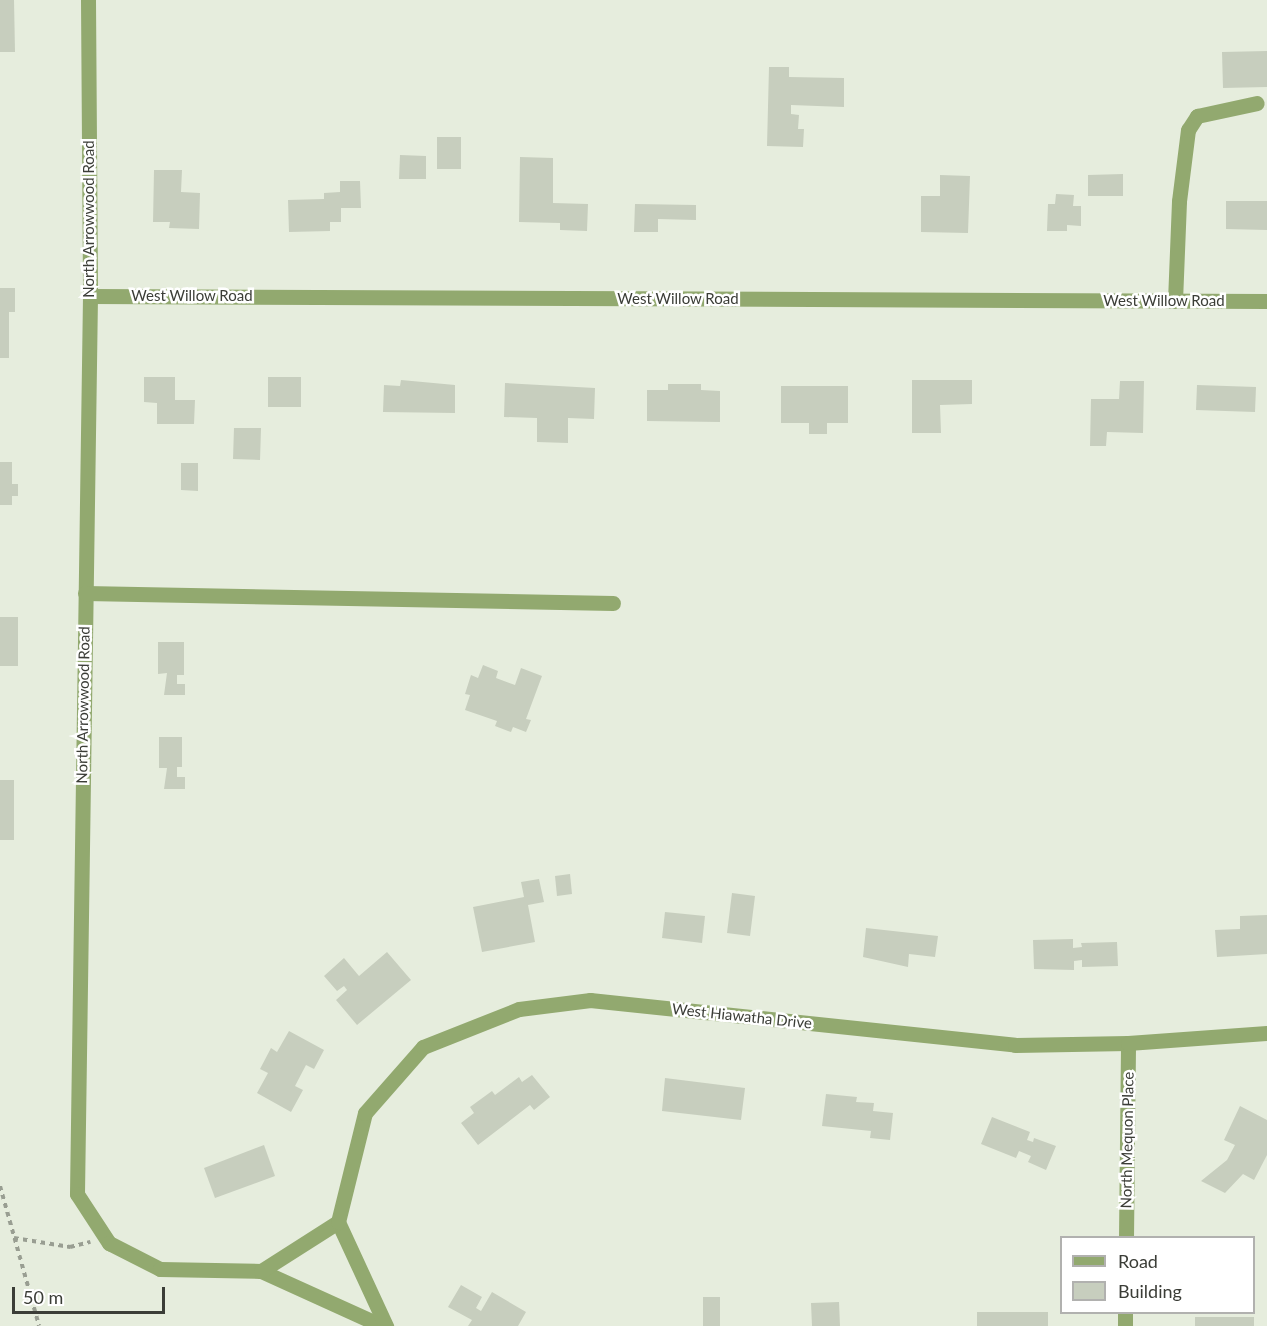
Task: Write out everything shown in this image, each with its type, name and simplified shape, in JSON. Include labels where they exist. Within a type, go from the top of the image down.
[{"type":"street","name":"North Arrowwood Road","points":[[88,0],[90,296],[77,1194],[109,1244],[160,1269],[261,1271]]},
{"type":"street","points":[[1175,301],[1179,201],[1188,130],[1197,116],[1257,103]]},
{"type":"street","name":"West Willow Road","points":[[90,296],[1267,301]]},
{"type":"street","points":[[85,593],[613,603]]},
{"type":"street","name":"West Hiawatha Drive","points":[[338,1222],[365,1113],[423,1047],[519,1009],[590,1000],[1015,1045],[1128,1043],[1267,1032]]},
{"type":"street","name":"North Mequon Place","points":[[1126,1236],[1128,1043]]},
{"type":"street","points":[[261,1271],[338,1222],[384,1326]]},
{"type":"street","points":[[261,1271],[384,1326]]},
{"type":"path","points":[[0,1186],[39,1326]]},
{"type":"path","points":[[14,1238],[70,1247]]},
{"type":"building","points":[[0,0],[14,0],[15,52],[0,52]]},
{"type":"building","points":[[1267,51],[1267,87],[1223,88],[1222,52]]},
{"type":"building","points":[[769,67],[789,67],[789,77],[844,78],[844,107],[791,105],[791,114],[799,115],[798,129],[804,129],[803,147],[767,146]]},
{"type":"building","points":[[437,137],[461,137],[461,169],[437,169]]},
{"type":"building","points":[[400,155],[426,156],[426,179],[399,179]]},
{"type":"building","points":[[520,157],[553,158],[553,203],[588,204],[587,231],[560,230],[560,223],[519,222]]},
{"type":"building","points":[[154,170],[182,170],[181,192],[200,193],[199,229],[169,228],[170,222],[153,222]]},
{"type":"building","points":[[1123,174],[1123,196],[1088,196],[1088,175]]},
{"type":"building","points":[[940,175],[970,176],[968,233],[921,232],[921,196],[940,196]]},
{"type":"building","points":[[340,181],[360,181],[361,208],[341,208],[341,222],[330,222],[330,231],[289,232],[288,200],[324,199],[324,193],[340,192]]},
{"type":"building","points":[[1056,194],[1074,195],[1073,206],[1081,206],[1081,226],[1067,225],[1067,231],[1047,231],[1048,204],[1055,204]]},
{"type":"building","points":[[1226,201],[1267,201],[1267,230],[1226,229]]},
{"type":"building","points":[[635,204],[696,205],[696,220],[658,219],[658,232],[634,232]]},
{"type":"building","points":[[0,288],[15,288],[15,312],[9,312],[9,358],[0,358]]},
{"type":"building","points":[[144,377],[175,377],[175,400],[195,400],[194,424],[157,424],[157,403],[144,402]]},
{"type":"building","points":[[268,377],[301,377],[301,407],[268,407]]},
{"type":"building","points":[[401,380],[455,385],[455,413],[383,412],[384,385],[400,386]]},
{"type":"building","points":[[912,380],[972,380],[972,404],[940,405],[941,433],[912,433]]},
{"type":"building","points":[[1120,381],[1144,381],[1143,433],[1107,432],[1106,446],[1090,446],[1091,399],[1119,399]]},
{"type":"building","points":[[505,383],[595,388],[594,419],[568,418],[568,443],[537,442],[537,418],[504,417]]},
{"type":"building","points":[[668,384],[701,384],[701,390],[720,391],[720,422],[647,421],[647,390],[668,390]]},
{"type":"building","points":[[1197,385],[1256,387],[1255,412],[1196,410]]},
{"type":"building","points":[[781,386],[848,386],[848,423],[827,423],[827,434],[809,434],[809,423],[781,423]]},
{"type":"building","points":[[234,428],[261,428],[260,460],[233,459]]},
{"type":"building","points":[[0,462],[12,462],[12,484],[18,484],[18,496],[12,496],[12,505],[0,505]]},
{"type":"building","points":[[181,463],[198,463],[198,491],[181,490]]},
{"type":"building","points":[[0,617],[18,617],[18,666],[0,666]]},
{"type":"building","points":[[158,642],[184,642],[184,675],[177,675],[177,684],[185,684],[185,695],[164,695],[167,673],[158,674]]},
{"type":"building","points":[[483,665],[498,671],[496,678],[515,685],[521,668],[542,676],[526,719],[531,720],[526,732],[513,727],[511,732],[495,726],[497,721],[465,710],[470,695],[465,694],[471,675],[478,678]]},
{"type":"building","points":[[159,737],[182,737],[182,767],[177,767],[177,777],[185,777],[185,789],[164,789],[167,768],[159,768]]},
{"type":"building","points":[[0,780],[14,780],[14,840],[0,840]]},
{"type":"building","points":[[570,874],[572,894],[557,896],[555,876]]},
{"type":"building","points":[[539,879],[544,902],[528,905],[535,942],[482,952],[473,907],[524,897],[521,882]]},
{"type":"building","points":[[732,893],[755,896],[750,936],[727,933]]},
{"type":"building","points":[[665,912],[705,916],[702,943],[662,938]]},
{"type":"building","points":[[1267,915],[1267,954],[1217,957],[1215,930],[1240,929],[1240,916]]},
{"type":"building","points":[[866,928],[938,936],[935,957],[909,954],[908,967],[863,957]]},
{"type":"building","points":[[1073,939],[1073,948],[1082,947],[1081,943],[1117,942],[1118,966],[1082,967],[1082,960],[1074,961],[1074,970],[1034,969],[1033,940]]},
{"type":"building","points":[[387,952],[411,980],[357,1025],[336,1000],[347,990],[344,986],[337,991],[324,976],[344,958],[359,976]]},
{"type":"building","points":[[289,1031],[324,1050],[314,1069],[306,1065],[295,1086],[303,1090],[291,1112],[257,1093],[268,1073],[260,1069],[271,1048],[277,1052]]},
{"type":"building","points":[[532,1075],[550,1097],[534,1110],[530,1105],[478,1145],[461,1123],[474,1113],[470,1107],[492,1091],[495,1095],[519,1077],[522,1082]]},
{"type":"building","points":[[665,1078],[745,1088],[741,1120],[662,1111]]},
{"type":"building","points":[[826,1094],[857,1097],[856,1102],[874,1103],[873,1111],[893,1113],[890,1140],[870,1138],[871,1131],[822,1126]]},
{"type":"building","points":[[1240,1106],[1267,1120],[1267,1155],[1254,1180],[1243,1174],[1225,1193],[1201,1181],[1227,1160],[1235,1145],[1224,1140]]},
{"type":"building","points":[[992,1117],[1030,1132],[1027,1140],[1033,1142],[1034,1138],[1056,1146],[1046,1170],[1028,1162],[1031,1156],[1019,1151],[1016,1158],[981,1144]]},
{"type":"building","points":[[264,1145],[275,1176],[215,1198],[204,1168]]},
{"type":"building","points":[[461,1285],[482,1297],[476,1308],[481,1311],[492,1292],[526,1312],[518,1326],[468,1326],[472,1320],[448,1307]]},
{"type":"building","points":[[703,1297],[720,1297],[720,1326],[703,1326]]},
{"type":"building","points":[[839,1302],[840,1326],[812,1326],[811,1303]]},
{"type":"building","points":[[977,1312],[1048,1312],[1048,1326],[977,1326]]},
{"type":"building","points":[[1195,1317],[1254,1317],[1254,1326],[1195,1326]]}]
